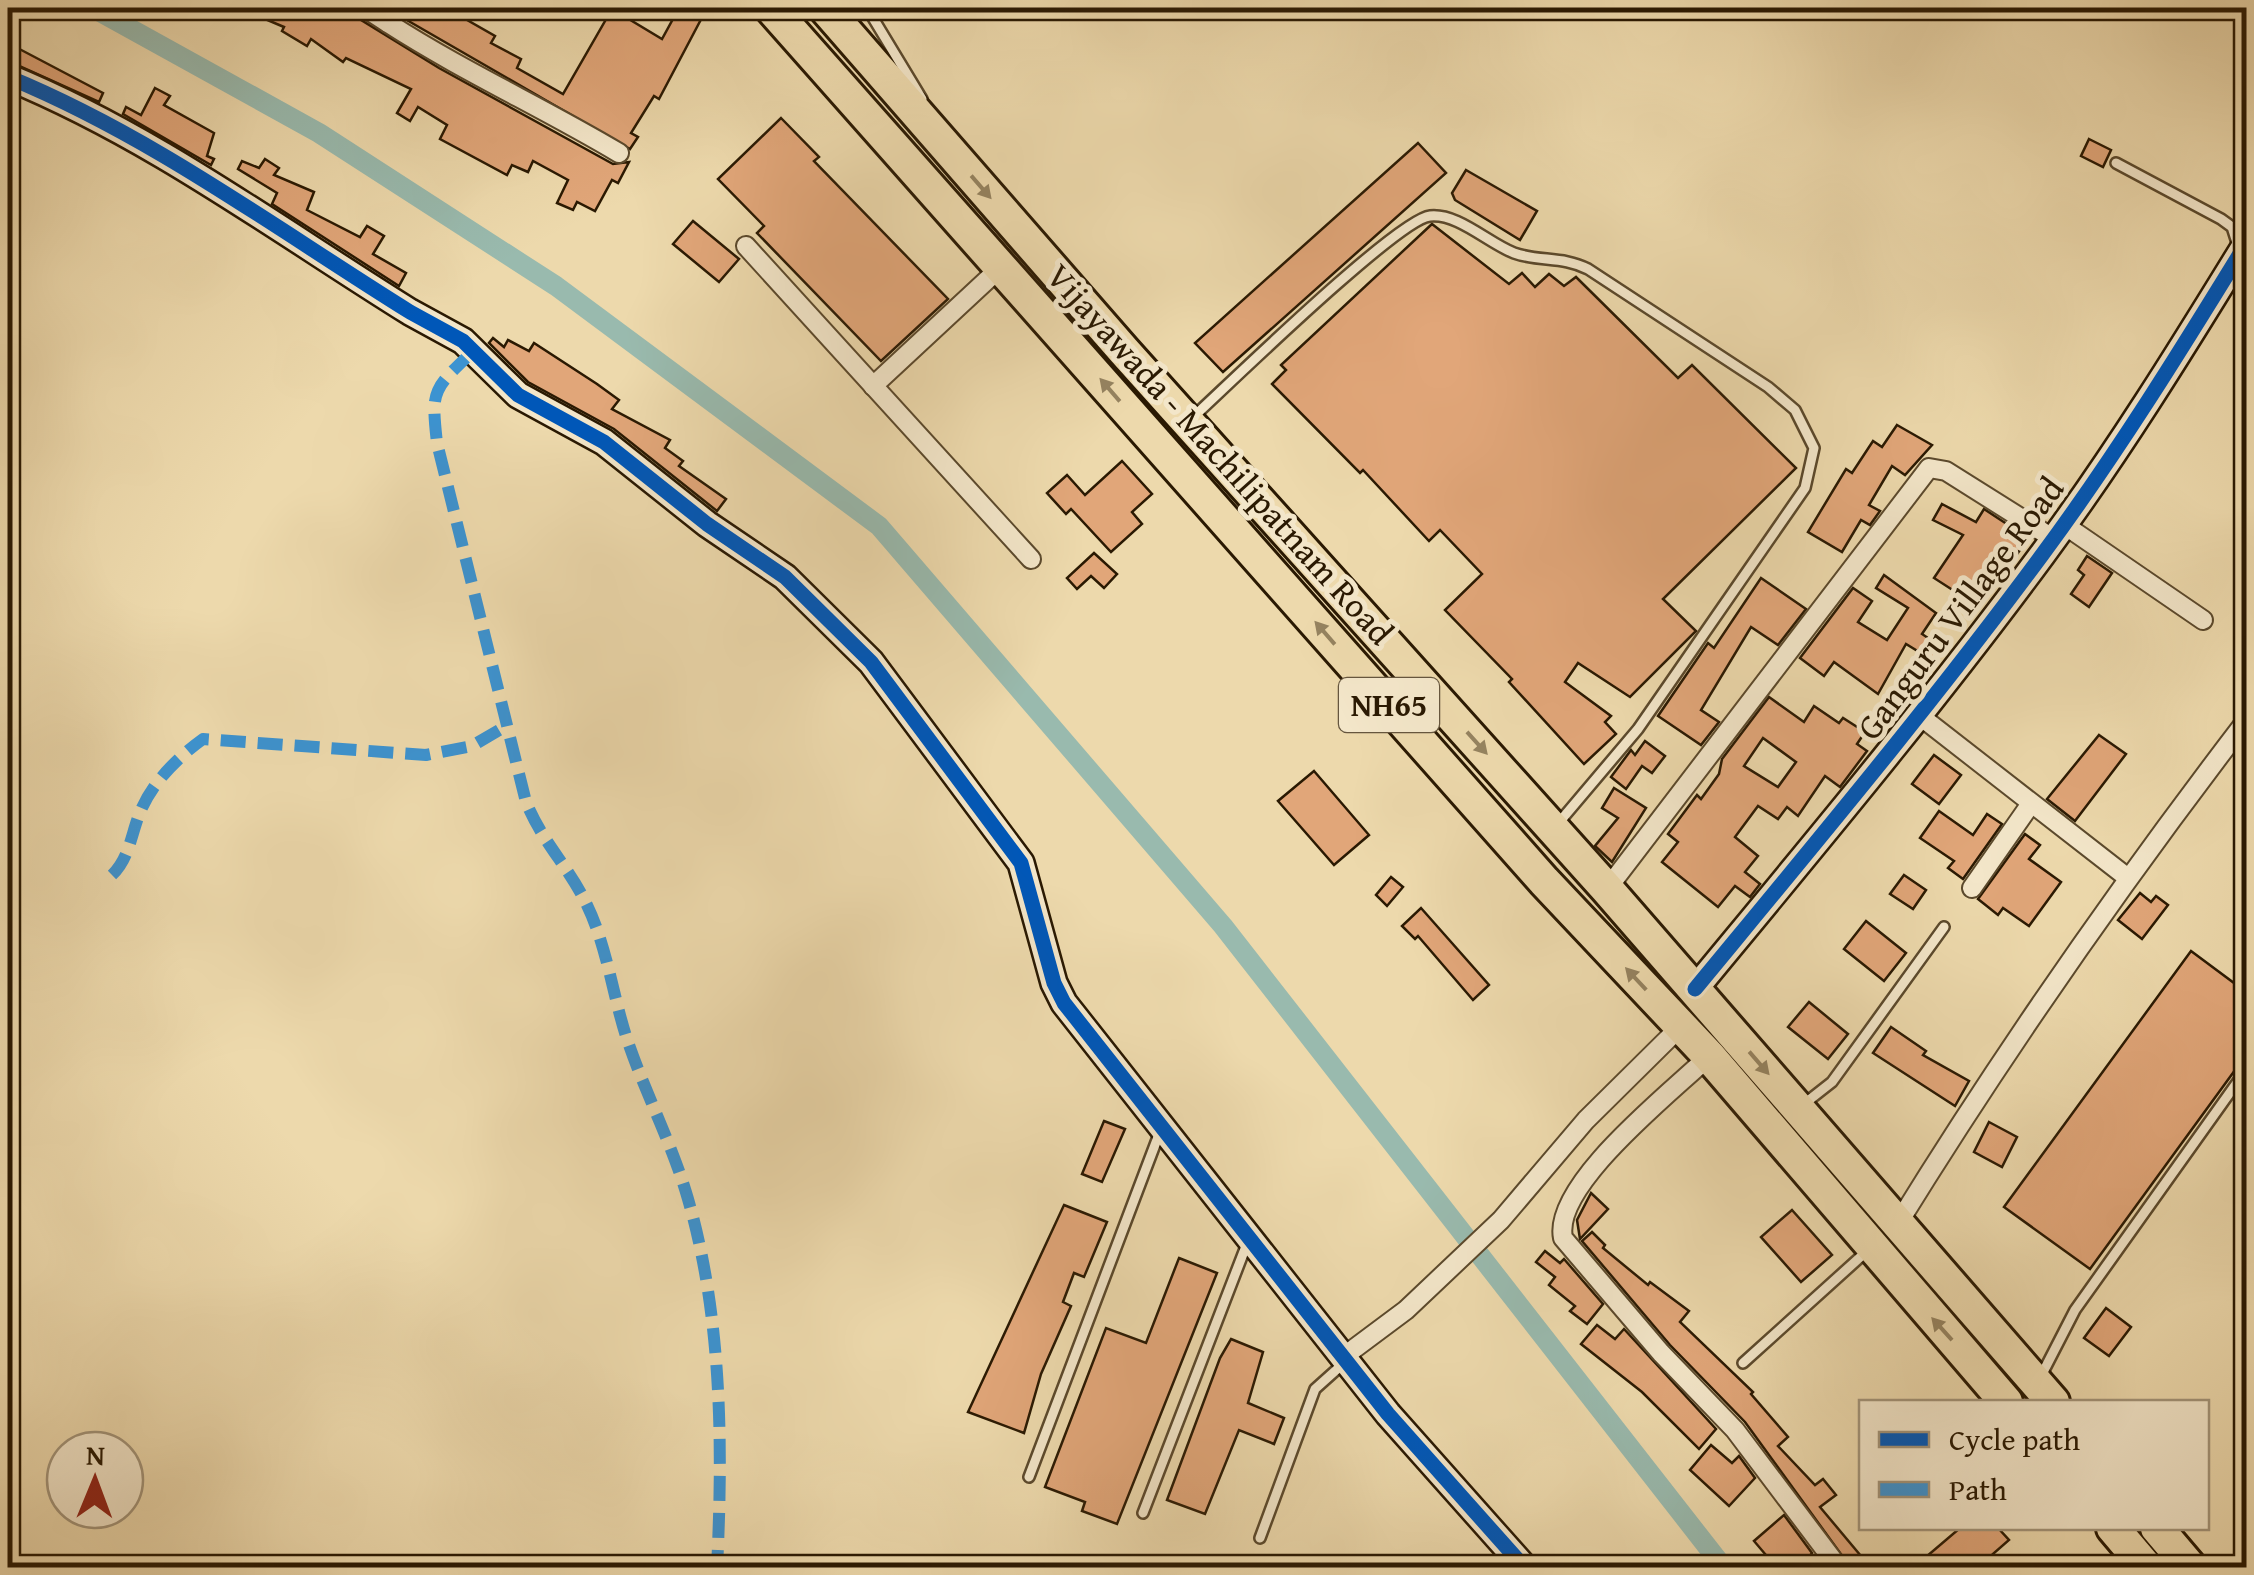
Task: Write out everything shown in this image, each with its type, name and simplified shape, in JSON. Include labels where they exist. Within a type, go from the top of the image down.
[{"type":"highway","name":"Vijayawada - Machilipatnam Road","points":[[771,8],[1544,880],[1709,1056],[2004,1400]]},
{"type":"highway","name":"Vijayawada - Machilipatnam Road","points":[[825,8],[1607,888],[2045,1393]]},
{"type":"highway","points":[[2116,1530],[2147,1568]]},
{"type":"highway","points":[[2159,1530],[2191,1568]]},
{"type":"street","points":[[365,8],[392,15],[480,81],[520,96],[619,153]]},
{"type":"street","points":[[8,77],[102,121],[212,184],[410,312],[440,324],[463,340],[518,395],[604,442],[816,604],[871,662],[998,827],[1021,864],[1034,895],[1054,983],[1064,1003],[1344,1359],[1526,1568]]},
{"type":"street","points":[[746,246],[1032,558]]},
{"type":"street","name":"Ganguru Village Road","points":[[1696,990],[1920,716],[2059,531],[2155,393],[2243,249]]},
{"type":"street","points":[[873,386],[1001,268]]},
{"type":"street","points":[[1607,888],[1929,468],[1957,478],[2059,531],[2203,620]]},
{"type":"street","points":[[1920,716],[2128,878]]},
{"type":"street","points":[[1897,1225],[2002,1056],[2246,721]]},
{"type":"street","points":[[1972,888],[2030,805]]},
{"type":"street","points":[[1344,1359],[1406,1310],[1500,1220],[1586,1120],[1681,1026]]},
{"type":"street","points":[[1709,1056],[1580,1182],[1561,1227],[1564,1238],[1625,1313],[1734,1430],[1839,1568]]},
{"type":"lane","points":[[868,8],[909,72],[946,148]]},
{"type":"lane","points":[[2116,163],[2232,228],[2243,249]]},
{"type":"lane","points":[[1189,421],[1354,270],[1407,226],[1432,215],[1456,222],[1516,254],[1559,258],[1588,268],[1768,387],[1794,410],[1814,448],[1805,488],[1638,729],[1554,829]]},
{"type":"lane","points":[[1798,1108],[1832,1082],[1944,927]]},
{"type":"lane","points":[[2045,1393],[2085,1296],[2246,1070]]},
{"type":"lane","points":[[1029,1477],[1162,1127]]},
{"type":"lane","points":[[1143,1513],[1250,1238]]},
{"type":"lane","points":[[1743,1363],[1870,1248]]},
{"type":"lane","points":[[1260,1538],[1315,1389],[1344,1359]]},
{"type":"building","points":[[239,8],[353,8],[358,18],[439,68],[613,164],[629,162],[618,183],[612,180],[595,211],[577,202],[573,210],[557,203],[568,180],[533,161],[528,172],[512,165],[507,175],[440,139],[447,125],[418,107],[410,121],[397,113],[411,89],[346,58],[343,62],[311,39],[307,46],[282,31],[284,27]]},
{"type":"building","points":[[409,8],[446,8],[495,36],[491,43],[521,59],[517,68],[563,94],[612,9],[662,39],[679,8],[707,8],[659,99],[654,96],[631,133],[638,137],[630,149],[405,19]]},
{"type":"building","points":[[8,43],[103,93],[99,102],[8,61]]},
{"type":"building","points":[[155,88],[170,96],[164,105],[214,133],[207,156],[214,159],[211,165],[123,114],[126,107],[141,115]]},
{"type":"building","points":[[781,118],[819,157],[814,161],[948,299],[881,361],[757,233],[764,226],[718,179]]},
{"type":"building","points":[[2089,139],[2111,150],[2103,167],[2081,156]]},
{"type":"building","points":[[1418,143],[1446,173],[1223,372],[1195,343]]},
{"type":"building","points":[[265,159],[279,168],[274,175],[314,192],[307,210],[360,237],[367,226],[384,236],[373,254],[406,273],[399,286],[272,204],[277,193],[238,169],[242,161],[259,168]]},
{"type":"building","points":[[1466,170],[1537,211],[1520,240],[1455,200],[1452,193]]},
{"type":"building","points":[[693,221],[739,259],[719,282],[673,244]]},
{"type":"building","points":[[1432,224],[1509,284],[1522,273],[1535,287],[1549,274],[1564,286],[1576,277],[1678,378],[1692,365],[1796,468],[1663,599],[1696,631],[1630,697],[1578,663],[1565,682],[1611,716],[1605,722],[1616,734],[1584,764],[1509,682],[1512,679],[1445,610],[1482,574],[1440,530],[1429,541],[1363,470],[1360,473],[1272,384],[1286,370],[1281,365]]},
{"type":"building","points":[[493,338],[504,347],[508,340],[529,351],[534,343],[597,384],[619,400],[612,409],[670,440],[665,448],[683,461],[679,466],[726,499],[717,511],[614,429],[528,382],[489,343]]},
{"type":"building","points":[[1897,425],[1932,445],[1905,475],[1892,466],[1869,505],[1880,511],[1870,525],[1861,520],[1842,552],[1808,532],[1846,469],[1852,473],[1873,441],[1882,447]]},
{"type":"building","points":[[1122,461],[1152,494],[1132,512],[1142,524],[1111,552],[1071,509],[1066,514],[1047,493],[1067,475],[1085,495]]},
{"type":"building","points":[[1942,504],[1976,522],[1984,509],[2028,538],[2001,578],[1996,574],[1976,605],[1934,578],[1963,535],[1933,520]]},
{"type":"building","points":[[1094,553],[1117,574],[1104,588],[1091,576],[1077,589],[1067,578]]},
{"type":"building","points":[[2087,556],[2112,573],[2089,607],[2071,594],[2084,575],[2078,570]]},
{"type":"building","points":[[1884,575],[1936,613],[1922,634],[1943,648],[1934,661],[1906,644],[1878,694],[1834,662],[1824,676],[1800,658],[1853,588],[1872,601],[1858,622],[1887,640],[1908,608],[1876,588]]},
{"type":"building","points":[[1761,578],[1806,609],[1778,645],[1751,627],[1701,710],[1719,722],[1701,745],[1658,716],[1708,643],[1714,648]]},
{"type":"building","points":[[1769,697],[1804,722],[1814,706],[1839,723],[1843,718],[1865,732],[1857,744],[1867,751],[1840,787],[1825,776],[1798,816],[1787,807],[1778,819],[1758,806],[1735,837],[1758,856],[1745,872],[1760,884],[1750,897],[1735,886],[1718,907],[1662,862],[1678,842],[1668,834],[1697,795],[1701,799],[1719,774],[1722,759]],"holes":[[[1763,738],[1796,762],[1778,787],[1744,766]]]},
{"type":"building","points":[[2099,735],[2126,754],[2075,821],[2047,799]]},
{"type":"building","points":[[1645,741],[1665,756],[1652,773],[1642,766],[1626,789],[1611,777],[1631,750],[1635,755]]},
{"type":"building","points":[[1934,755],[1961,775],[1939,804],[1912,784]]},
{"type":"building","points":[[1314,771],[1369,835],[1334,865],[1278,801]]},
{"type":"building","points":[[1614,788],[1646,808],[1612,862],[1595,846],[1618,818],[1602,808]]},
{"type":"building","points":[[1939,811],[1973,835],[1987,814],[2002,824],[1963,879],[1948,868],[1954,861],[1920,838]]},
{"type":"building","points":[[2025,834],[2040,845],[2029,859],[2061,882],[2029,926],[2003,908],[1998,915],[1978,899]]},
{"type":"building","points":[[1904,875],[1926,890],[1913,909],[1890,894]]},
{"type":"building","points":[[1391,877],[1403,887],[1387,906],[1376,895]]},
{"type":"building","points":[[2140,893],[2151,902],[2156,896],[2168,905],[2142,939],[2118,920]]},
{"type":"building","points":[[1421,908],[1489,985],[1473,1000],[1418,936],[1415,939],[1402,926]]},
{"type":"building","points":[[1866,921],[1906,953],[1884,981],[1844,949]]},
{"type":"building","points":[[2191,951],[2246,992],[2246,1055],[2090,1269],[2004,1207]]},
{"type":"building","points":[[1809,1002],[1848,1034],[1828,1059],[1788,1027]]},
{"type":"building","points":[[1891,1027],[1926,1051],[1923,1055],[1969,1081],[1955,1106],[1873,1053]]},
{"type":"building","points":[[1104,1121],[1125,1129],[1102,1182],[1082,1174]]},
{"type":"building","points":[[1989,1122],[2017,1137],[2002,1167],[1974,1152]]},
{"type":"building","points":[[1591,1193],[1608,1209],[1580,1239],[1577,1220]]},
{"type":"building","points":[[1064,1205],[1107,1222],[1084,1277],[1074,1273],[1063,1302],[1071,1306],[1041,1374],[1024,1433],[968,1412]]},
{"type":"building","points":[[1792,1210],[1832,1255],[1801,1282],[1761,1237]]},
{"type":"building","points":[[1592,1232],[1605,1245],[1603,1248],[1648,1285],[1650,1282],[1689,1311],[1680,1322],[1753,1392],[1788,1437],[1778,1446],[1815,1485],[1823,1479],[1836,1495],[1820,1507],[1871,1568],[1851,1568],[1745,1422],[1670,1345],[1582,1241]]},
{"type":"building","points":[[1545,1251],[1560,1263],[1564,1259],[1603,1304],[1587,1324],[1570,1311],[1575,1306],[1549,1285],[1555,1277],[1536,1262]]},
{"type":"building","points":[[1179,1258],[1217,1273],[1117,1524],[1082,1511],[1085,1502],[1045,1487],[1106,1328],[1146,1343]]},
{"type":"building","points":[[2106,1308],[2131,1327],[2109,1356],[2084,1338]]},
{"type":"building","points":[[1597,1325],[1615,1339],[1624,1329],[1716,1429],[1699,1449],[1642,1392],[1581,1344]]},
{"type":"building","points":[[1231,1339],[1263,1352],[1248,1403],[1284,1418],[1274,1444],[1239,1430],[1205,1514],[1167,1500],[1220,1358]]},
{"type":"building","points":[[1711,1445],[1732,1463],[1739,1456],[1755,1478],[1729,1506],[1690,1470]]},
{"type":"building","points":[[1784,1515],[1812,1553],[1800,1568],[1777,1568],[1754,1541]]},
{"type":"building","points":[[1958,1530],[2000,1530],[2009,1540],[1977,1568],[1913,1568]]},
{"type":"waterway","points":[[93,8],[319,133],[556,286],[879,526],[1223,926],[1724,1568]]},
{"type":"marked path","points":[[471,353],[437,392],[437,443],[526,802],[592,915],[626,1036],[681,1178],[699,1243],[718,1382],[717,1568]]},
{"type":"marked path","points":[[112,875],[126,853],[152,790],[203,739],[426,755],[472,746],[506,726]]},
{"type":"cycle path","points":[[8,77],[164,156],[410,312],[463,341],[518,395],[604,442],[707,524],[785,577],[871,662],[1021,863],[1054,983],[1064,1003],[1388,1414],[1525,1568]]},
{"type":"cycle path","points":[[1695,989],[1915,720],[2042,555],[2122,441],[2246,244]]}]
